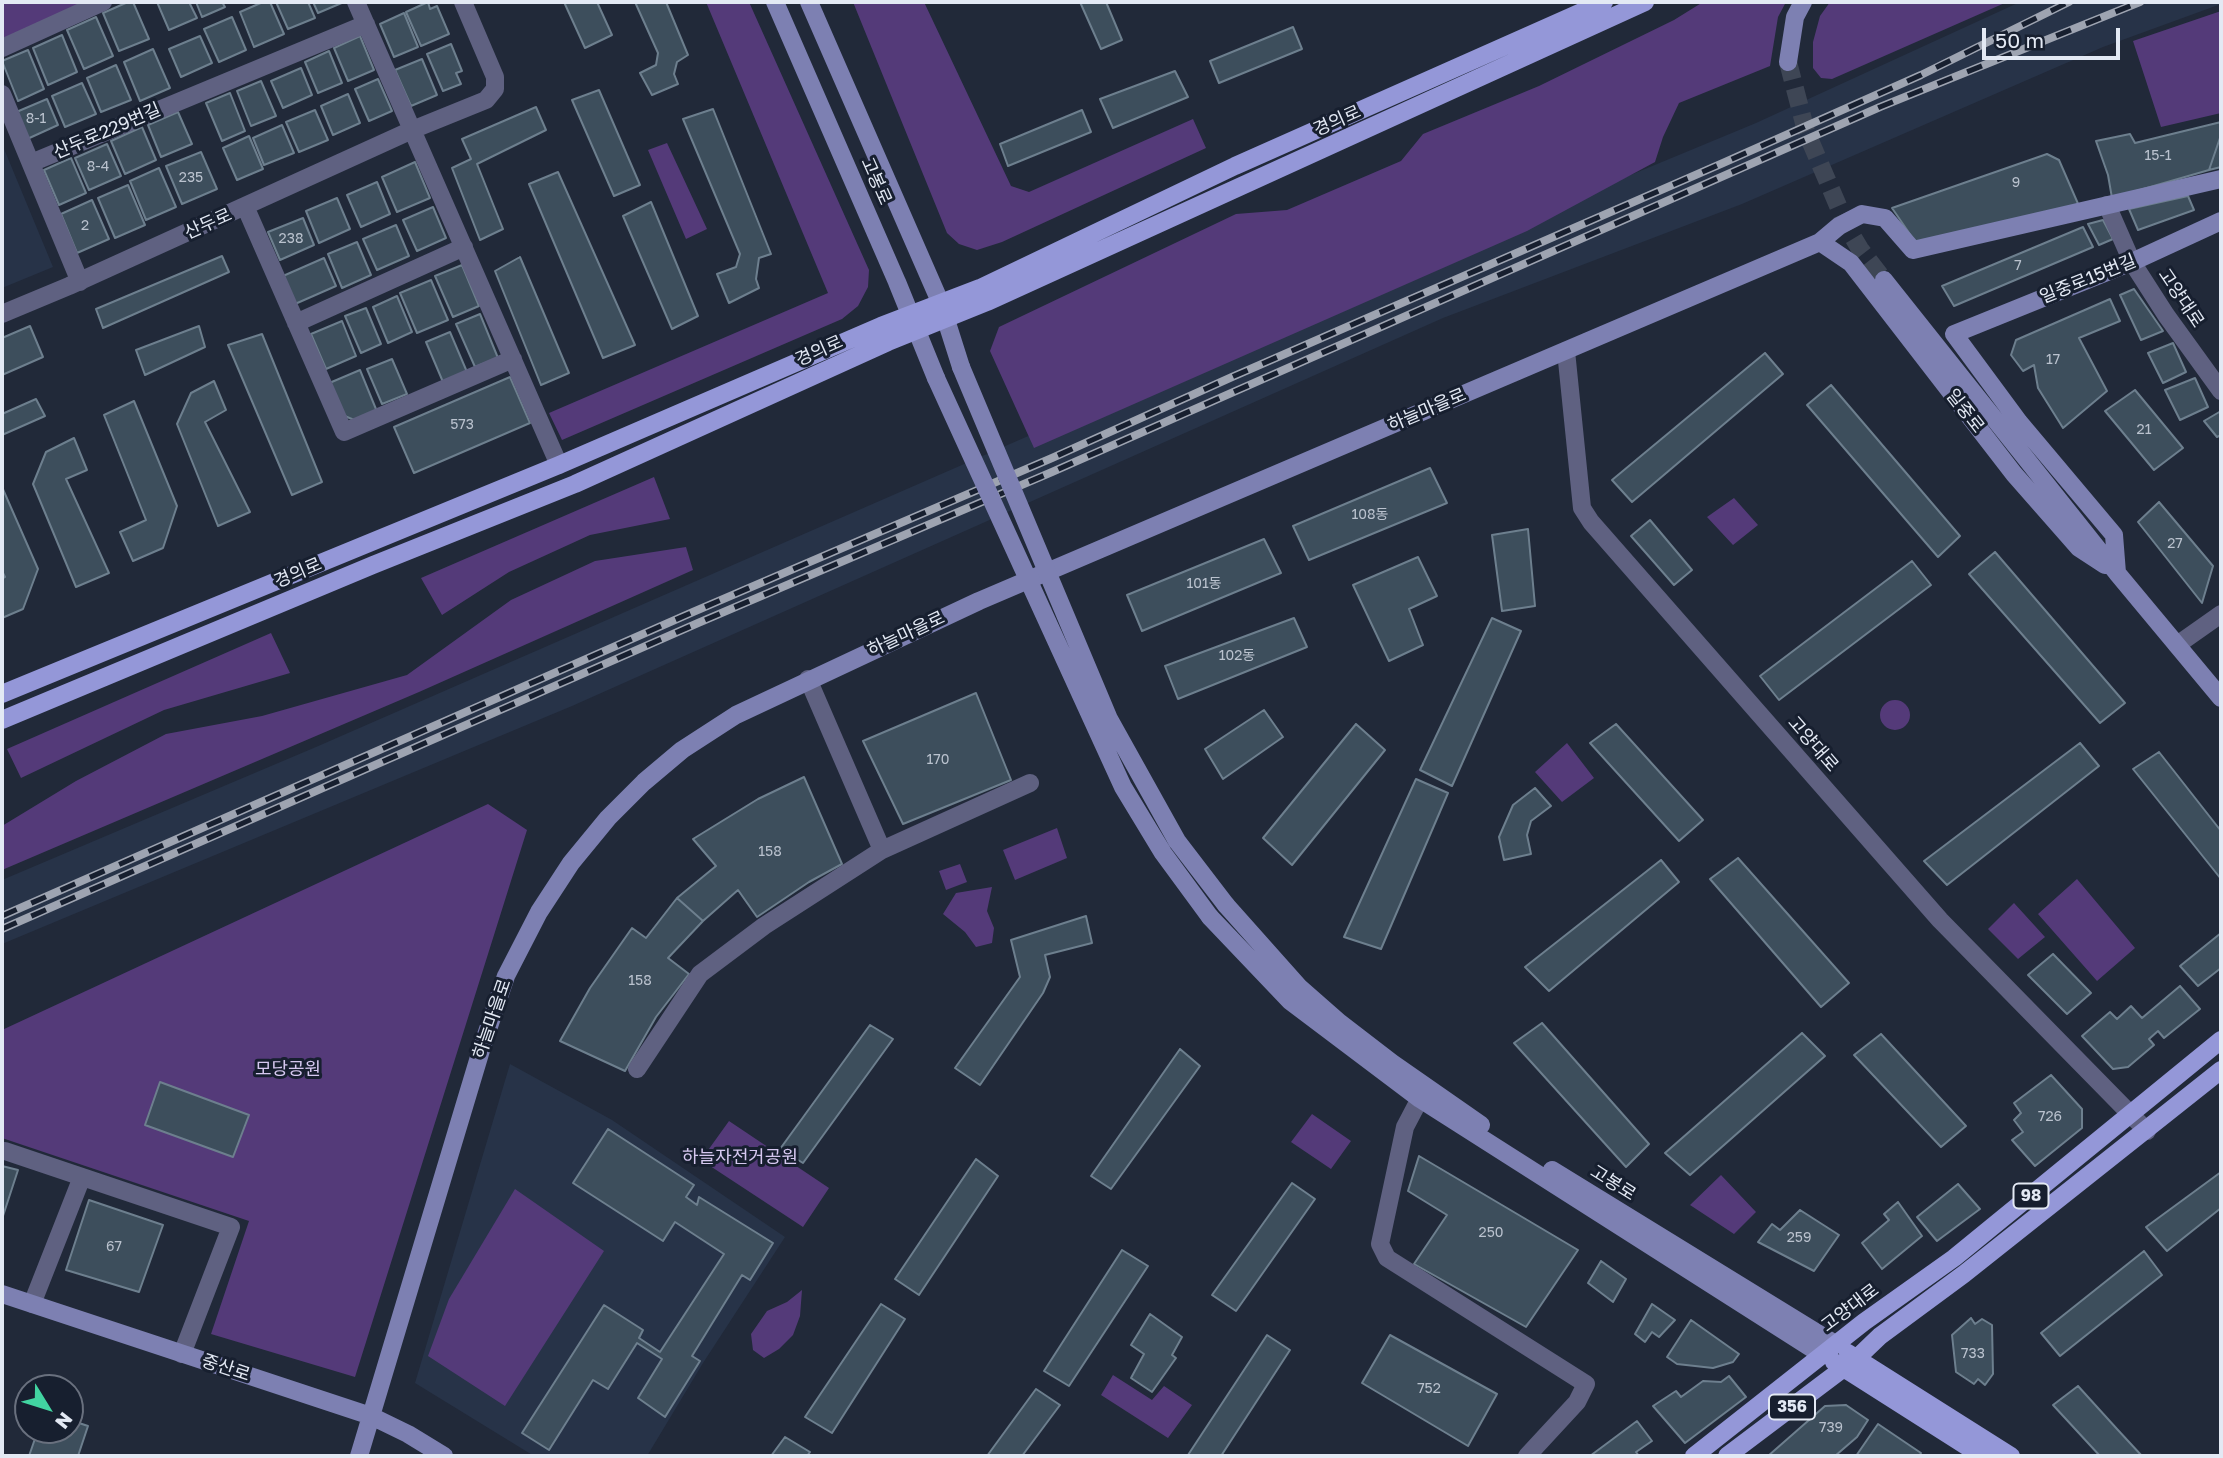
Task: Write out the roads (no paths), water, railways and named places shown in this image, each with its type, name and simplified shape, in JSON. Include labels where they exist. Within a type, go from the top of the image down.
[{"type":"main road","name":"고봉로","points":[[775,2],[936,378],[1123,787],[1163,853],[1210,917],[1290,1001],[1423,1093],[1498,1136],[1850,1363],[2011,1456]]},
{"type":"main road","name":"고봉로","points":[[809,2],[943,312],[961,367],[1109,719],[1140,779],[1177,841],[1226,905],[1298,987],[1423,1093]]},
{"type":"main road","name":"경의로","points":[[943,312],[980,288],[1235,166],[1604,2]]},
{"type":"main road","name":"경의로","points":[[2,694],[559,465],[943,312],[1645,2]]},
{"type":"main road","points":[[1788,62],[1795,17],[1803,2]]},
{"type":"main road","points":[[2107,205],[2221,178]]},
{"type":"main road","name":"하늘마을로","points":[[359,1456],[482,1047],[506,976],[539,912],[571,863],[607,818],[682,750],[736,715],[979,601],[1820,242],[1839,226],[1862,214],[1885,218],[1913,250],[2107,205]]},
{"type":"main road","name":"일중로15번길","points":[[1954,334],[2132,262],[2221,221]]},
{"type":"main road","name":"일중로","points":[[1820,242],[1851,263],[2014,474],[2079,548],[2118,573]]},
{"type":"main road","name":"일중로","points":[[1884,280],[2221,698]]},
{"type":"main road","name":"경의로","points":[[2,720],[360,570],[575,484],[912,323]]},
{"type":"main road","name":"일중로","points":[[1954,334],[2020,422],[2114,535],[2118,573]]},
{"type":"main road","name":"고양대로","points":[[1694,1456],[1829,1350],[1954,1258],[2221,1041]]},
{"type":"main road","name":"98","points":[[1850,1363],[1880,1336],[1964,1274],[2221,1070]]},
{"type":"main road","name":"중산로","points":[[2,1294],[371,1416],[444,1456]]},
{"type":"main road","name":"고봉로","points":[[1850,1363],[1982,1456]]},
{"type":"main road","name":"356","points":[[1727,1456],[1850,1363]]},
{"type":"street","points":[[2,48],[103,2]]},
{"type":"street","points":[[356,2],[559,465]]},
{"type":"street","name":"산두로","points":[[2,314],[80,282],[412,130],[486,100],[495,89],[495,77],[463,2]]},
{"type":"street","name":"산두로229번길","points":[[31,163],[366,23]]},
{"type":"street","name":"산두로229번길","points":[[2,94],[80,282]]},
{"type":"street","name":"고양대로","points":[[2107,205],[2132,262],[2166,315],[2221,391]]},
{"type":"street","points":[[245,206],[344,432],[513,359]]},
{"type":"street","points":[[296,323],[464,247]]},
{"type":"street","name":"고양대로","points":[[1566,351],[1582,508],[1591,522],[1940,920],[2147,1131]]},
{"type":"street","points":[[2177,645],[2221,614]]},
{"type":"street","points":[[808,679],[882,850]]},
{"type":"street","points":[[637,1069],[701,974],[764,926],[882,850],[1030,783]]},
{"type":"street","points":[[1423,1093],[1405,1127],[1380,1244],[1387,1258],[1586,1384],[1577,1402],[1527,1456]]},
{"type":"street","points":[[5,1151],[231,1227],[182,1354]]},
{"type":"street","points":[[32,1304],[82,1177]]},
{"type":"tunnel","points":[[1788,62],[1806,131],[1848,229],[1884,280]]},
{"type":"railway","points":[[2,916],[1723,163],[1921,75],[2069,2]]},
{"type":"railway","points":[[2,929],[698,623],[1052,472],[1880,107],[2140,2]]},
{"type":"park label","name":"모당공원","points":[[288,1069]]},
{"type":"park label","name":"하늘자전거공원","points":[[740,1157]]}]
